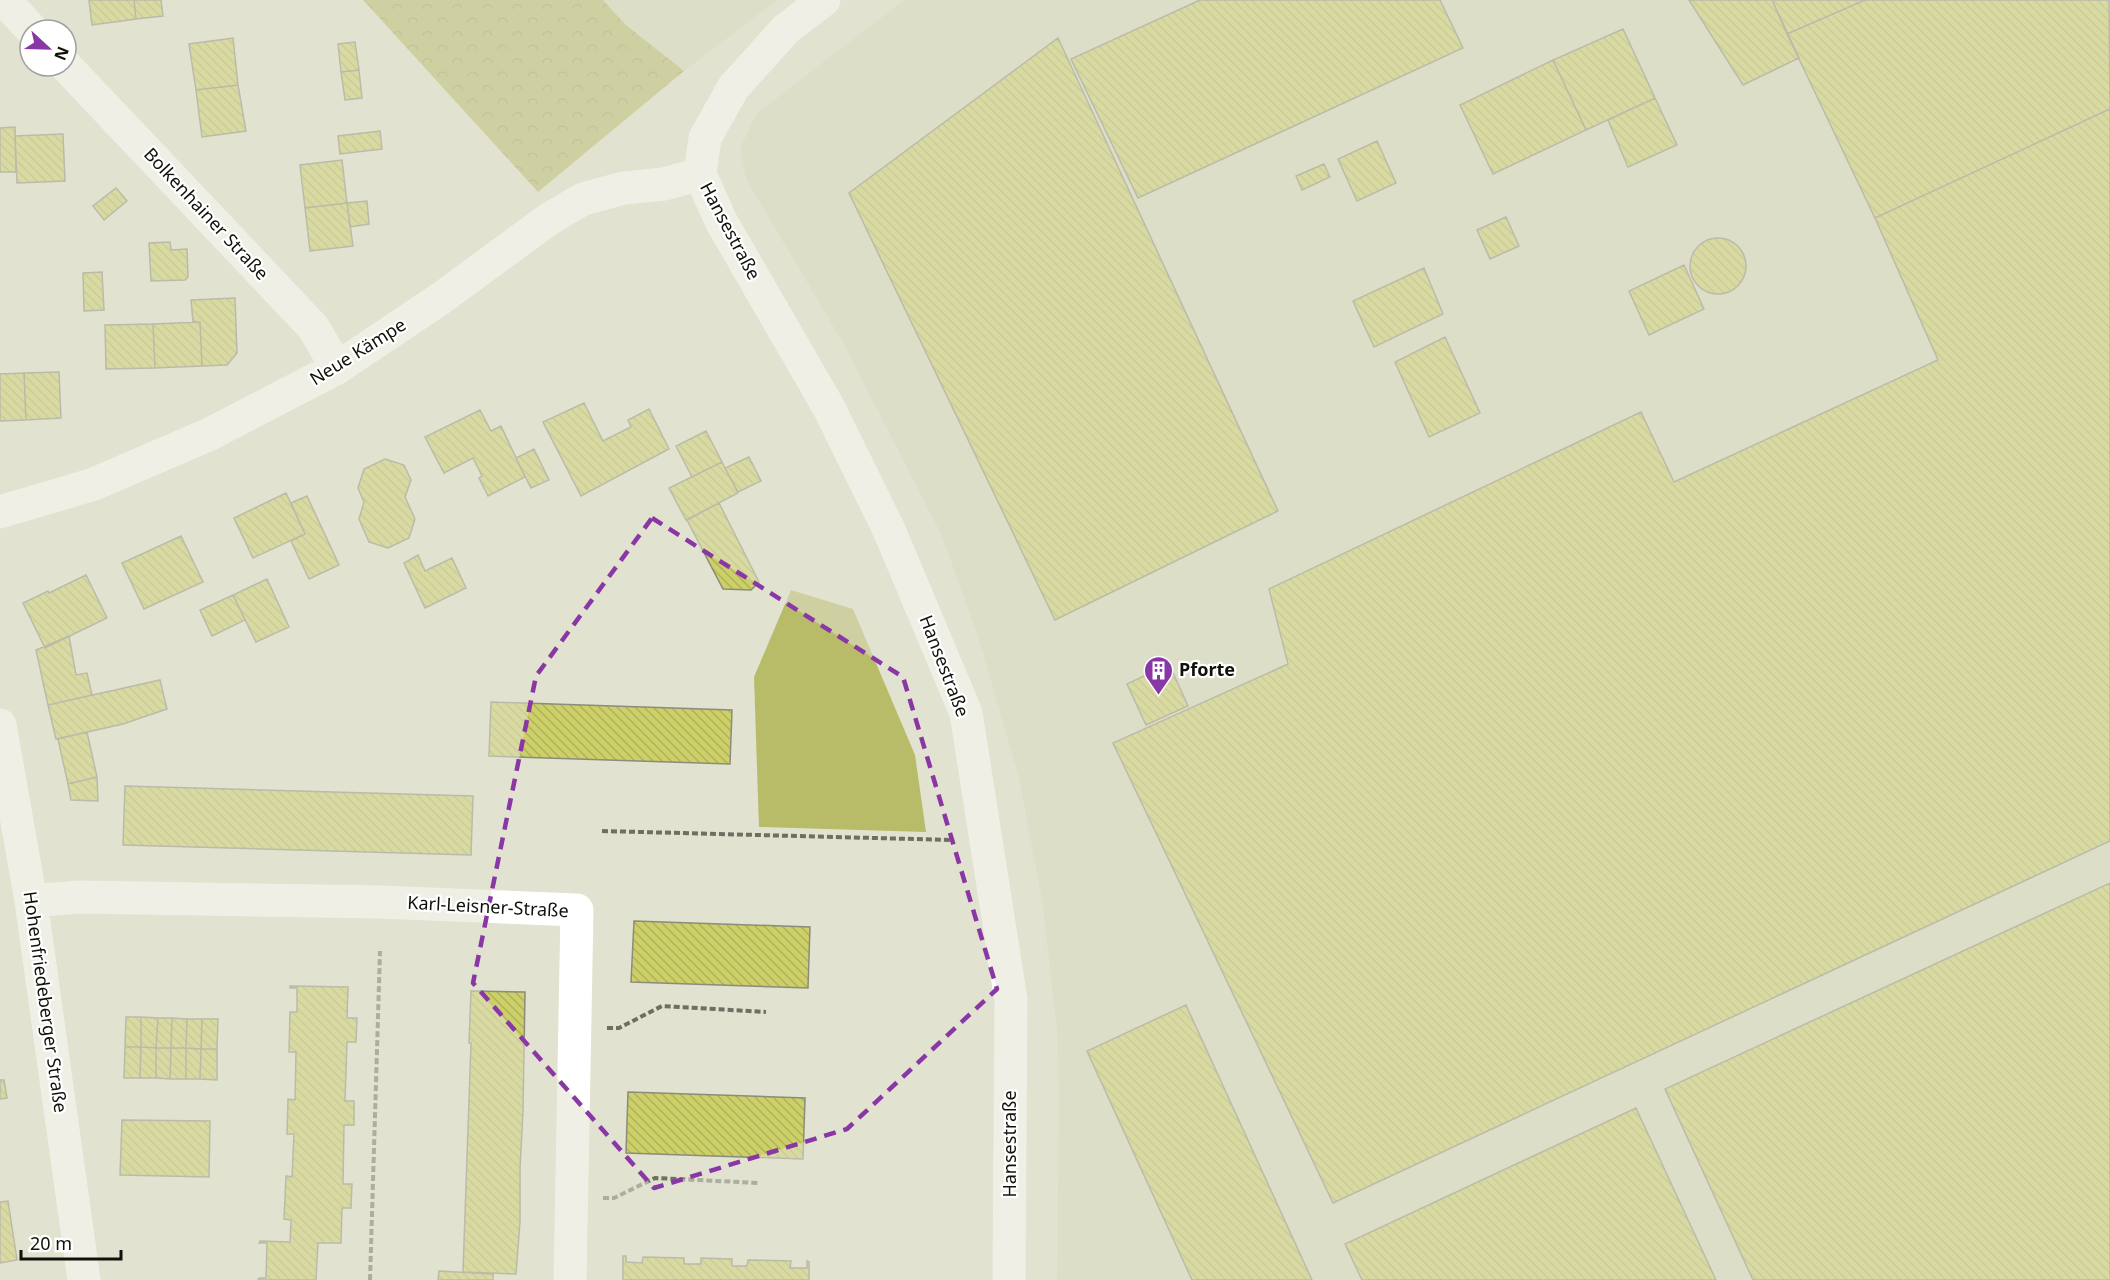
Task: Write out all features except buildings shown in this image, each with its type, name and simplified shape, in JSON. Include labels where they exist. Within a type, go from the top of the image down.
[{"type":"street","points":[[4,0],[21,18]]},
{"type":"street","points":[[700,174],[705,138],[733,88],[786,29],[824,0]]},
{"type":"street","name":"Bolkenhainer Straße","points":[[77,78],[313,327],[337,368]]},
{"type":"street","name":"Neue Kämpe","points":[[0,512],[94,484],[210,434],[337,368],[432,305],[549,219],[583,199],[624,188],[664,184],[700,174]]},
{"type":"street","name":"Hansestraße","points":[[700,174],[721,221],[829,408],[879,509],[966,713],[1011,1000],[1009,1280]]},
{"type":"street","name":"Hohenfriedeberger Straße","points":[[0,725],[31,901],[84,1280]]},
{"type":"street","name":"Karl-Leisner-Straße","points":[[31,901],[79,897],[381,902],[577,910],[570,1280]]},
{"type":"path","points":[[602,831],[959,840]]},
{"type":"path","points":[[370,1280],[380,951]]},
{"type":"path","points":[[575,1028],[619,1029],[662,1006],[766,1012]]},
{"type":"path","points":[[614,1198],[655,1178],[759,1183]]},
{"type":"highlighted area","points":[[652,518],[903,677],[997,989],[847,1129],[654,1188],[473,983],[536,676]]},
{"type":"shaded area","points":[[603,0],[778,0],[684,71],[626,25]]},
{"type":"shaded area","points":[[904,0],[2110,0],[2110,1280],[1057,1280],[1059,1094],[1057,1029],[1042,900],[1019,778],[978,636],[941,534],[845,346],[757,198],[746,178],[742,162],[741,146],[757,113]]},
{"type":"green space","points":[[363,0],[603,0],[626,25],[684,71],[538,192]]},
{"type":"green space","points":[[791,590],[853,609],[915,755],[926,832],[759,827],[754,677]]},
{"type":"place","name":"Pforte","points":[[1158,696]]}]
